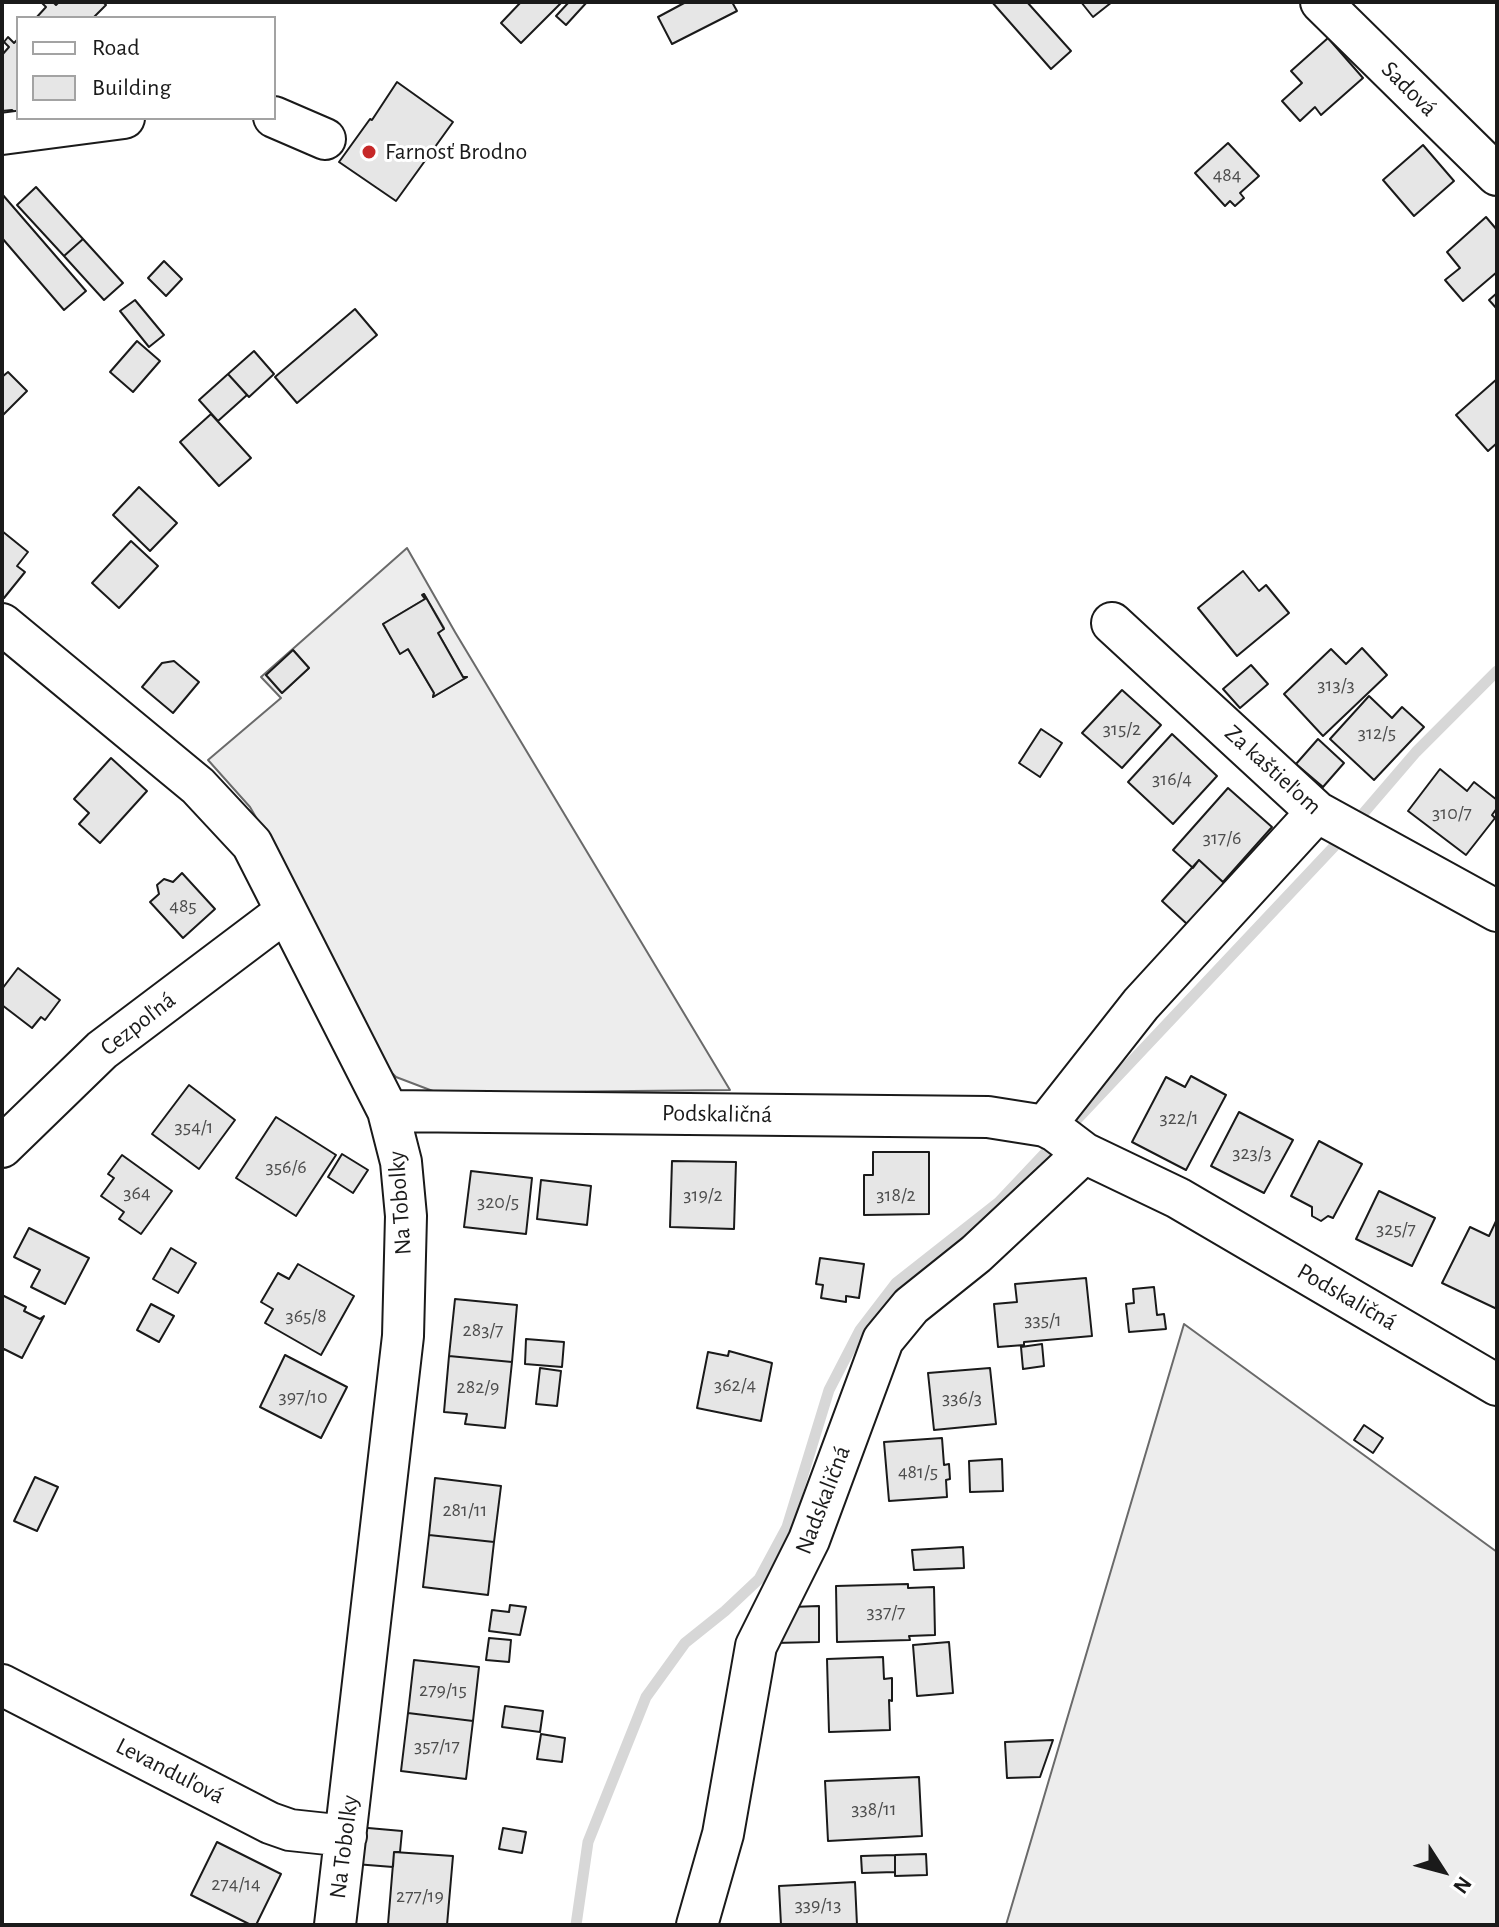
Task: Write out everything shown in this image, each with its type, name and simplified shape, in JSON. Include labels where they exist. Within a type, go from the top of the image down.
[{"type":"street","name":"Sadová","points":[[1321,2],[1497,175]]},
{"type":"street","points":[[276,118],[325,139]]},
{"type":"street","points":[[2,134],[109,120]]},
{"type":"street","name":"Za kaštieľom","points":[[1112,623],[1340,824],[1497,911]]},
{"type":"street","name":"Na Tobolky","points":[[2,624],[198,786],[252,844],[388,1111],[401,1162],[406,1216],[403,1336],[335,1925]]},
{"type":"street","name":"Nadskaličná","points":[[697,1925],[723,1834],[756,1646],[809,1540],[883,1340],[911,1306],[976,1254],[1064,1138],[1141,1004],[1340,824]]},
{"type":"street","name":"Cezpoľná","points":[[2,1147],[102,1050],[285,912]]},
{"type":"street","name":"Podskaličná","points":[[388,1111],[988,1117],[1064,1138],[1178,1198],[1497,1385]]},
{"type":"street","name":"Levanduľová","points":[[2,1685],[270,1823],[290,1830],[346,1836]]},
{"type":"shaded area","points":[[407,548],[730,1090],[438,1093],[396,1077],[375,1056],[292,879],[250,807],[208,760],[281,698],[261,677]],"holes":[[[424,594],[444,628],[438,633],[463,677],[467,677],[433,697],[434,693],[408,649],[400,653],[383,624],[425,599]],[[293,650],[309,668],[282,693],[266,675]]]},
{"type":"shaded area","points":[[1184,1324],[1497,1552],[1497,1925],[1006,1925]]},
{"type":"building","points":[[41,2],[56,5],[59,2],[103,2],[106,5],[95,16],[38,16],[46,7]]},
{"type":"building","points":[[521,2],[562,2],[521,43],[501,23]]},
{"type":"building","points":[[569,2],[587,2],[566,25],[556,16]]},
{"type":"building","points":[[686,2],[732,2],[737,11],[672,44],[658,17]]},
{"type":"building","points":[[992,2],[1027,2],[1071,51],[1051,69]]},
{"type":"building","points":[[1081,2],[1112,2],[1093,17]]},
{"type":"building","points":[[8,37],[14,43],[16,41],[14,112],[2,111],[2,55],[9,47],[4,42]]},
{"type":"building","points":[[1328,38],[1363,78],[1321,115],[1315,107],[1300,121],[1282,101],[1302,83],[1291,71]]},
{"type":"building","points":[[397,82],[453,122],[396,201],[339,162]]},
{"type":"building","points":[[1228,143],[1259,176],[1240,193],[1244,198],[1235,206],[1230,201],[1225,206],[1195,173]]},
{"type":"building","points":[[1423,145],[1454,181],[1414,216],[1383,180]]},
{"type":"building","points":[[36,187],[83,239],[64,256],[17,205]]},
{"type":"building","points":[[2,194],[86,291],[64,310],[2,238]]},
{"type":"building","points":[[1486,217],[1497,230],[1497,272],[1463,301],[1445,280],[1460,268],[1447,252]]},
{"type":"building","points":[[83,239],[123,283],[104,300],[64,256]]},
{"type":"building","points":[[164,261],[182,279],[166,296],[148,278]]},
{"type":"building","points":[[1497,293],[1497,309],[1489,300]]},
{"type":"building","points":[[135,300],[164,335],[149,347],[120,311]]},
{"type":"building","points":[[355,309],[377,335],[297,403],[275,377]]},
{"type":"building","points":[[137,341],[160,361],[133,392],[110,372]]},
{"type":"building","points":[[254,351],[274,374],[249,397],[228,374]]},
{"type":"building","points":[[8,372],[27,391],[2,416],[2,377]]},
{"type":"building","points":[[228,374],[247,395],[218,421],[199,400]]},
{"type":"building","points":[[1497,379],[1497,443],[1488,451],[1456,415]]},
{"type":"building","points":[[211,414],[251,458],[219,486],[180,442]]},
{"type":"building","points":[[139,487],[177,523],[150,551],[113,515]]},
{"type":"building","points":[[2,531],[28,552],[17,566],[25,572],[4,598],[2,596]]},
{"type":"building","points":[[131,541],[158,566],[119,608],[92,583]]},
{"type":"building","points":[[1243,571],[1259,591],[1266,585],[1289,613],[1237,656],[1198,608]]},
{"type":"building","points":[[424,594],[444,629],[438,633],[463,677],[467,677],[433,697],[434,693],[408,649],[400,654],[383,624],[425,599]]},
{"type":"building","points":[[1362,648],[1387,675],[1323,736],[1284,694],[1331,649],[1346,664]]},
{"type":"building","points":[[293,650],[309,668],[282,693],[266,675]]},
{"type":"building","points":[[174,661],[199,682],[173,713],[142,687],[162,663]]},
{"type":"building","points":[[1251,665],[1268,684],[1240,708],[1223,689]]},
{"type":"building","points":[[1122,690],[1161,725],[1122,768],[1082,733]]},
{"type":"building","points":[[1369,696],[1392,718],[1402,707],[1424,727],[1374,780],[1330,739]]},
{"type":"building","points":[[1041,729],[1062,743],[1040,777],[1019,763]]},
{"type":"building","points":[[1172,734],[1217,776],[1173,824],[1128,782]]},
{"type":"building","points":[[1318,739],[1344,763],[1323,787],[1296,764]]},
{"type":"building","points":[[111,758],[147,791],[100,843],[79,824],[89,813],[74,799]]},
{"type":"building","points":[[1440,769],[1467,791],[1474,782],[1497,800],[1497,808],[1492,815],[1495,818],[1466,855],[1408,811]]},
{"type":"building","points":[[1228,788],[1272,827],[1223,882],[1199,860],[1193,868],[1173,850]]},
{"type":"building","points":[[1199,860],[1224,883],[1187,924],[1162,901]]},
{"type":"building","points":[[182,873],[215,909],[183,938],[150,902],[159,894],[157,885],[164,879],[173,882]]},
{"type":"building","points":[[18,968],[60,1000],[45,1020],[41,1017],[32,1028],[2,1005],[2,989]]},
{"type":"building","points":[[1191,1076],[1226,1095],[1186,1170],[1132,1142],[1166,1077],[1185,1087]]},
{"type":"building","points":[[189,1085],[235,1120],[199,1169],[152,1134]]},
{"type":"building","points":[[1239,1112],[1293,1140],[1264,1193],[1211,1166]]},
{"type":"building","points":[[276,1117],[336,1155],[296,1216],[236,1178]]},
{"type":"building","points":[[1319,1141],[1362,1164],[1333,1218],[1328,1216],[1321,1221],[1312,1216],[1312,1207],[1291,1196]]},
{"type":"building","points":[[873,1152],[929,1152],[929,1214],[864,1215],[864,1175],[873,1175]]},
{"type":"building","points":[[342,1154],[368,1170],[353,1193],[328,1177]]},
{"type":"building","points":[[122,1155],[172,1191],[141,1234],[119,1219],[124,1212],[101,1196],[114,1178],[108,1174]]},
{"type":"building","points":[[672,1161],[736,1162],[734,1229],[670,1227]]},
{"type":"building","points":[[471,1171],[532,1178],[526,1234],[464,1227]]},
{"type":"building","points":[[541,1180],[591,1186],[587,1225],[537,1219]]},
{"type":"building","points":[[1379,1191],[1435,1218],[1412,1266],[1356,1239]]},
{"type":"building","points":[[1497,1219],[1497,1309],[1442,1283],[1470,1227],[1489,1236]]},
{"type":"building","points":[[29,1228],[89,1258],[65,1304],[31,1287],[40,1270],[14,1257]]},
{"type":"building","points":[[171,1248],[196,1263],[178,1293],[153,1279]]},
{"type":"building","points":[[820,1258],[864,1264],[859,1298],[846,1296],[846,1302],[821,1298],[823,1285],[816,1284]]},
{"type":"building","points":[[298,1264],[354,1296],[321,1355],[265,1323],[273,1309],[261,1302],[278,1273],[289,1279]]},
{"type":"building","points":[[1086,1278],[1092,1336],[998,1347],[994,1304],[1017,1302],[1015,1284]]},
{"type":"building","points":[[1154,1287],[1157,1315],[1164,1314],[1166,1329],[1129,1332],[1126,1304],[1134,1303],[1133,1289]]},
{"type":"building","points":[[2,1295],[26,1307],[24,1311],[40,1319],[44,1316],[22,1358],[4,1349],[2,1353]]},
{"type":"building","points":[[455,1299],[517,1305],[512,1362],[449,1356]]},
{"type":"building","points":[[151,1304],[174,1316],[159,1342],[137,1330]]},
{"type":"building","points":[[526,1339],[564,1342],[562,1367],[525,1364]]},
{"type":"building","points":[[1042,1344],[1044,1366],[1023,1369],[1021,1347]]},
{"type":"building","points":[[729,1351],[772,1363],[761,1421],[697,1408],[708,1352],[728,1356]]},
{"type":"building","points":[[285,1355],[347,1387],[321,1438],[260,1407]]},
{"type":"building","points":[[449,1356],[512,1362],[505,1428],[465,1424],[467,1414],[444,1412]]},
{"type":"building","points":[[540,1368],[561,1371],[557,1406],[536,1404]]},
{"type":"building","points":[[990,1368],[996,1424],[934,1430],[928,1373]]},
{"type":"building","points":[[1364,1425],[1383,1438],[1373,1453],[1354,1440]]},
{"type":"building","points":[[942,1438],[944,1465],[949,1464],[947,1497],[889,1501],[884,1442]]},
{"type":"building","points":[[1002,1459],[1003,1491],[970,1492],[969,1461]]},
{"type":"building","points":[[35,1477],[58,1487],[37,1531],[14,1521]]},
{"type":"building","points":[[435,1478],[501,1486],[494,1542],[429,1535]]},
{"type":"building","points":[[429,1535],[494,1542],[488,1595],[423,1587]]},
{"type":"building","points":[[963,1547],[964,1568],[914,1570],[912,1550]]},
{"type":"building","points":[[908,1584],[908,1588],[934,1587],[935,1635],[909,1636],[910,1640],[837,1642],[836,1586]]},
{"type":"building","points":[[510,1605],[526,1607],[520,1635],[489,1631],[492,1610],[509,1612]]},
{"type":"building","points":[[819,1606],[819,1642],[774,1643],[791,1607]]},
{"type":"building","points":[[489,1638],[511,1640],[509,1662],[486,1660]]},
{"type":"building","points":[[949,1642],[953,1693],[917,1696],[913,1645]]},
{"type":"building","points":[[883,1657],[884,1679],[892,1678],[890,1730],[829,1732],[827,1659]]},
{"type":"building","points":[[414,1660],[479,1667],[473,1721],[408,1713]]},
{"type":"building","points":[[505,1706],[543,1711],[540,1732],[502,1727]]},
{"type":"building","points":[[408,1713],[473,1721],[466,1779],[401,1771]]},
{"type":"building","points":[[541,1734],[565,1738],[562,1762],[537,1759]]},
{"type":"building","points":[[1053,1740],[1040,1777],[1007,1778],[1005,1742]]},
{"type":"building","points":[[919,1777],[922,1836],[828,1841],[825,1781]]},
{"type":"building","points":[[357,1827],[402,1831],[400,1852],[394,1852],[393,1867],[355,1864]]},
{"type":"building","points":[[503,1828],[526,1832],[522,1853],[499,1849]]},
{"type":"building","points":[[217,1842],[281,1874],[256,1925],[191,1895]]},
{"type":"building","points":[[394,1852],[453,1856],[447,1925],[388,1924]]},
{"type":"building","points":[[926,1854],[927,1875],[895,1876],[895,1855]]},
{"type":"building","points":[[895,1855],[895,1872],[862,1873],[861,1856]]},
{"type":"building","points":[[855,1882],[857,1925],[781,1925],[779,1886]]},
{"type":"waterway","points":[[1355,823],[1416,752],[1497,671]]},
{"type":"waterway","points":[[576,1925],[588,1842],[646,1697],[685,1643],[759,1579],[787,1527],[829,1390],[860,1330],[896,1283],[999,1202],[1344,836]]},
{"type":"place","name":"Farnosť Brodno","points":[[369,152]]}]
